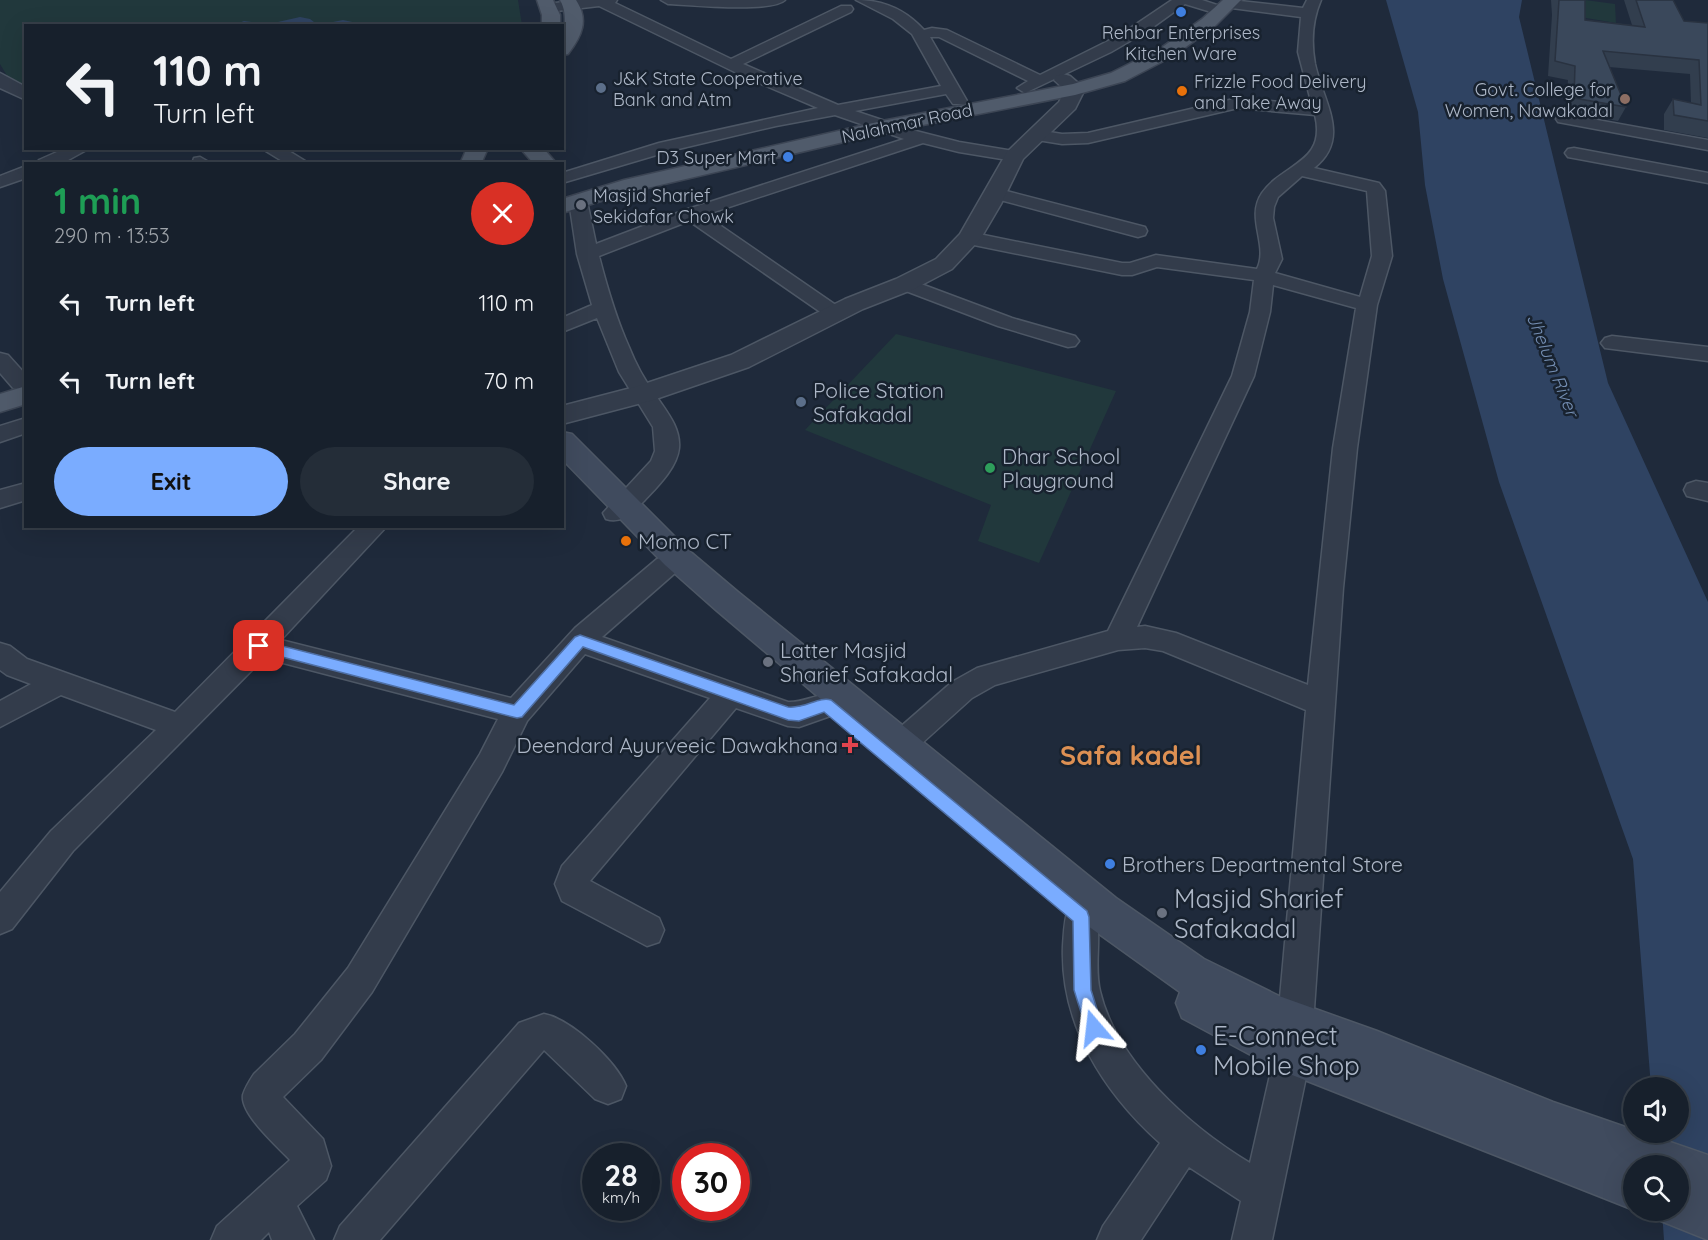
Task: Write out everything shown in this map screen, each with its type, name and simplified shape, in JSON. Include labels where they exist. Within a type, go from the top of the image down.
[{"type":"main road","points":[[564,47],[574,30],[576,20],[570,2]]},
{"type":"main road","name":"Nalahmar Road","points":[[567,191],[624,187],[873,123],[1069,84],[1118,77],[1167,52],[1214,3]]},
{"type":"main road","points":[[547,4],[551,24]]},
{"type":"main road","name":"Nalahmar Road","points":[[873,123],[954,95],[1032,84],[1069,84]]},
{"type":"main road","points":[[532,150],[545,162]]},
{"type":"main road","points":[[0,403],[18,387]]},
{"type":"main road","points":[[564,443],[666,566],[826,705],[1081,917],[1160,979],[1207,1009],[1294,1039],[1554,1140],[1623,1155]]},
{"type":"main road","points":[[564,463],[1094,906],[1155,952],[1294,1039]]},
{"type":"main road","points":[[1554,1140],[1623,1180]]},
{"type":"main road","points":[[1689,1172],[1708,1179]]},
{"type":"main road","points":[[1689,1208],[1708,1216]]},
{"type":"street","points":[[668,0],[732,4],[778,0]]},
{"type":"street","points":[[620,509],[653,475],[666,453],[668,433],[660,415],[643,394],[617,343],[603,308],[567,191],[697,139],[834,109],[954,95],[921,35],[908,22],[863,0]]},
{"type":"street","points":[[921,35],[932,32],[942,33],[1032,84],[1106,51],[1137,33],[1181,0]]},
{"type":"street","points":[[547,4],[605,1],[732,64],[834,109],[951,148],[1014,156]]},
{"type":"street","points":[[1118,639],[1243,376],[1260,312],[1264,276],[1272,259],[1264,218],[1265,207],[1270,195],[1299,170],[1313,162],[1321,152],[1326,137],[1305,49],[1310,7],[1214,3]]},
{"type":"street","points":[[732,64],[846,9]]},
{"type":"street","points":[[0,80],[24,96]]},
{"type":"street","points":[[564,414],[643,394],[740,361],[944,264],[969,238],[1014,156],[1068,105],[1069,84]]},
{"type":"street","points":[[0,92],[12,98],[24,97]]},
{"type":"street","points":[[1037,135],[1062,139],[1089,138],[1238,104],[1261,104],[1321,111]]},
{"type":"street","points":[[1564,119],[1708,145]]},
{"type":"street","points":[[587,254],[691,214],[920,138]]},
{"type":"street","points":[[50,162],[77,150]]},
{"type":"street","points":[[273,150],[298,162]]},
{"type":"street","points":[[1574,153],[1708,178]]},
{"type":"street","points":[[1252,1240],[1294,1039],[1344,459],[1367,305],[1382,255],[1376,191],[1364,183],[1299,170]]},
{"type":"street","points":[[0,182],[24,172]]},
{"type":"street","points":[[995,193],[1138,231]]},
{"type":"street","points":[[691,214],[836,314]]},
{"type":"street","points":[[969,238],[1122,269],[1132,269],[1156,261],[1264,276],[1367,305]]},
{"type":"street","points":[[905,284],[1005,322],[1068,341]]},
{"type":"street","points":[[564,325],[603,308]]},
{"type":"street","points":[[1612,343],[1708,354]]},
{"type":"street","points":[[0,360],[18,387]]},
{"type":"street","points":[[0,434],[24,426]]},
{"type":"street","points":[[0,498],[24,492]]},
{"type":"street","points":[[0,918],[62,841],[180,726],[373,528]]},
{"type":"street","points":[[231,1240],[312,1166],[309,1153],[267,1109],[262,1102],[262,1095],[308,1047],[360,980],[491,763],[517,712],[580,641],[666,566]]},
{"type":"street","points":[[900,745],[962,690],[987,676],[1118,639],[1145,638],[1166,641],[1322,703]]},
{"type":"street","points":[[580,641],[788,714],[799,715],[826,705]]},
{"type":"street","points":[[259,646],[517,712]]},
{"type":"street","points":[[0,654],[17,668],[180,726]]},
{"type":"street","points":[[0,715],[59,682]]},
{"type":"street","points":[[647,930],[574,890],[571,884],[573,877],[731,694]]},
{"type":"street","points":[[1081,917],[1082,990],[1094,1028],[1113,1059],[1140,1096],[1185,1139],[1209,1159],[1262,1192]]},
{"type":"street","points":[[354,1240],[532,1036],[538,1032],[545,1031],[556,1036],[608,1086]]},
{"type":"street","points":[[1117,1240],[1185,1139]]},
{"type":"street","points":[[274,1202],[294,1240]]},
{"type":"green space","points":[[0,0],[518,0],[522,24],[24,24],[24,90],[12,84],[0,64]]},
{"type":"green space","points":[[1585,0],[1615,4],[1616,23],[1580,17]]},
{"type":"green space","name":"Dhar School Playground","points":[[896,334],[1116,391],[1039,563],[978,541],[991,505],[805,430]]},
{"type":"water","name":"Jhelum River","points":[[1386,0],[1522,0],[1519,17],[1608,383],[1708,602],[1708,1240],[1664,1240],[1663,1221],[1689,1221],[1689,1155],[1657,1155],[1656,1143],[1689,1143],[1689,1077],[1650,1077],[1633,859],[1499,482],[1443,279],[1425,185],[1418,112]]},
{"type":"water","points":[[300,17],[310,19],[317,24],[269,24]]},
{"type":"water","points":[[343,20],[357,24],[323,24]]},
{"type":"water","points":[[244,21],[269,24],[236,24]]},
{"type":"building","points":[[1559,0],[1585,0],[1585,20],[1645,27],[1636,0],[1673,0],[1684,21],[1708,23],[1708,121],[1674,115],[1673,99],[1701,105],[1699,60],[1603,51],[1626,107],[1574,98],[1575,66],[1555,61]]},
{"type":"place","name":"Rehbar Enterprises Kitchen Ware","points":[[1181,12]]},
{"type":"place","name":"J&K State Cooperative Bank and Atm","points":[[601,88]]},
{"type":"place","name":"Frizzle Food Delivery and Take Away","points":[[1182,91]]},
{"type":"place","name":"Govt. College for Women, Nawakadal","points":[[1625,99]]},
{"type":"place","name":"D3 Super Mart","points":[[788,157]]},
{"type":"place","name":"Masjid Sharief Sekidafar Chowk","points":[[581,205]]},
{"type":"place","name":"Police Station Safakadal","points":[[801,402]]},
{"type":"place","name":"Dhar School Playground","points":[[990,468]]},
{"type":"place","name":"Momo CT","points":[[626,541]]},
{"type":"place","name":"Latter Masjid Sharief Safakadal","points":[[768,662]]},
{"type":"place","name":"Deendard Ayurveeic Dawakhana","points":[[850,745]]},
{"type":"place","name":"Brothers Departmental Store","points":[[1110,864]]},
{"type":"place","name":"Masjid Sharief Safakadal","points":[[1162,913]]},
{"type":"place","name":"E-Connect Mobile Shop","points":[[1201,1050]]},
{"type":"district","name":"Safa kadel","points":[[1131,755]]},
{"type":"route","points":[[259,646],[517,712],[580,641],[788,714],[799,715],[826,705],[1081,917],[1082,990],[1094,1028]]}]
